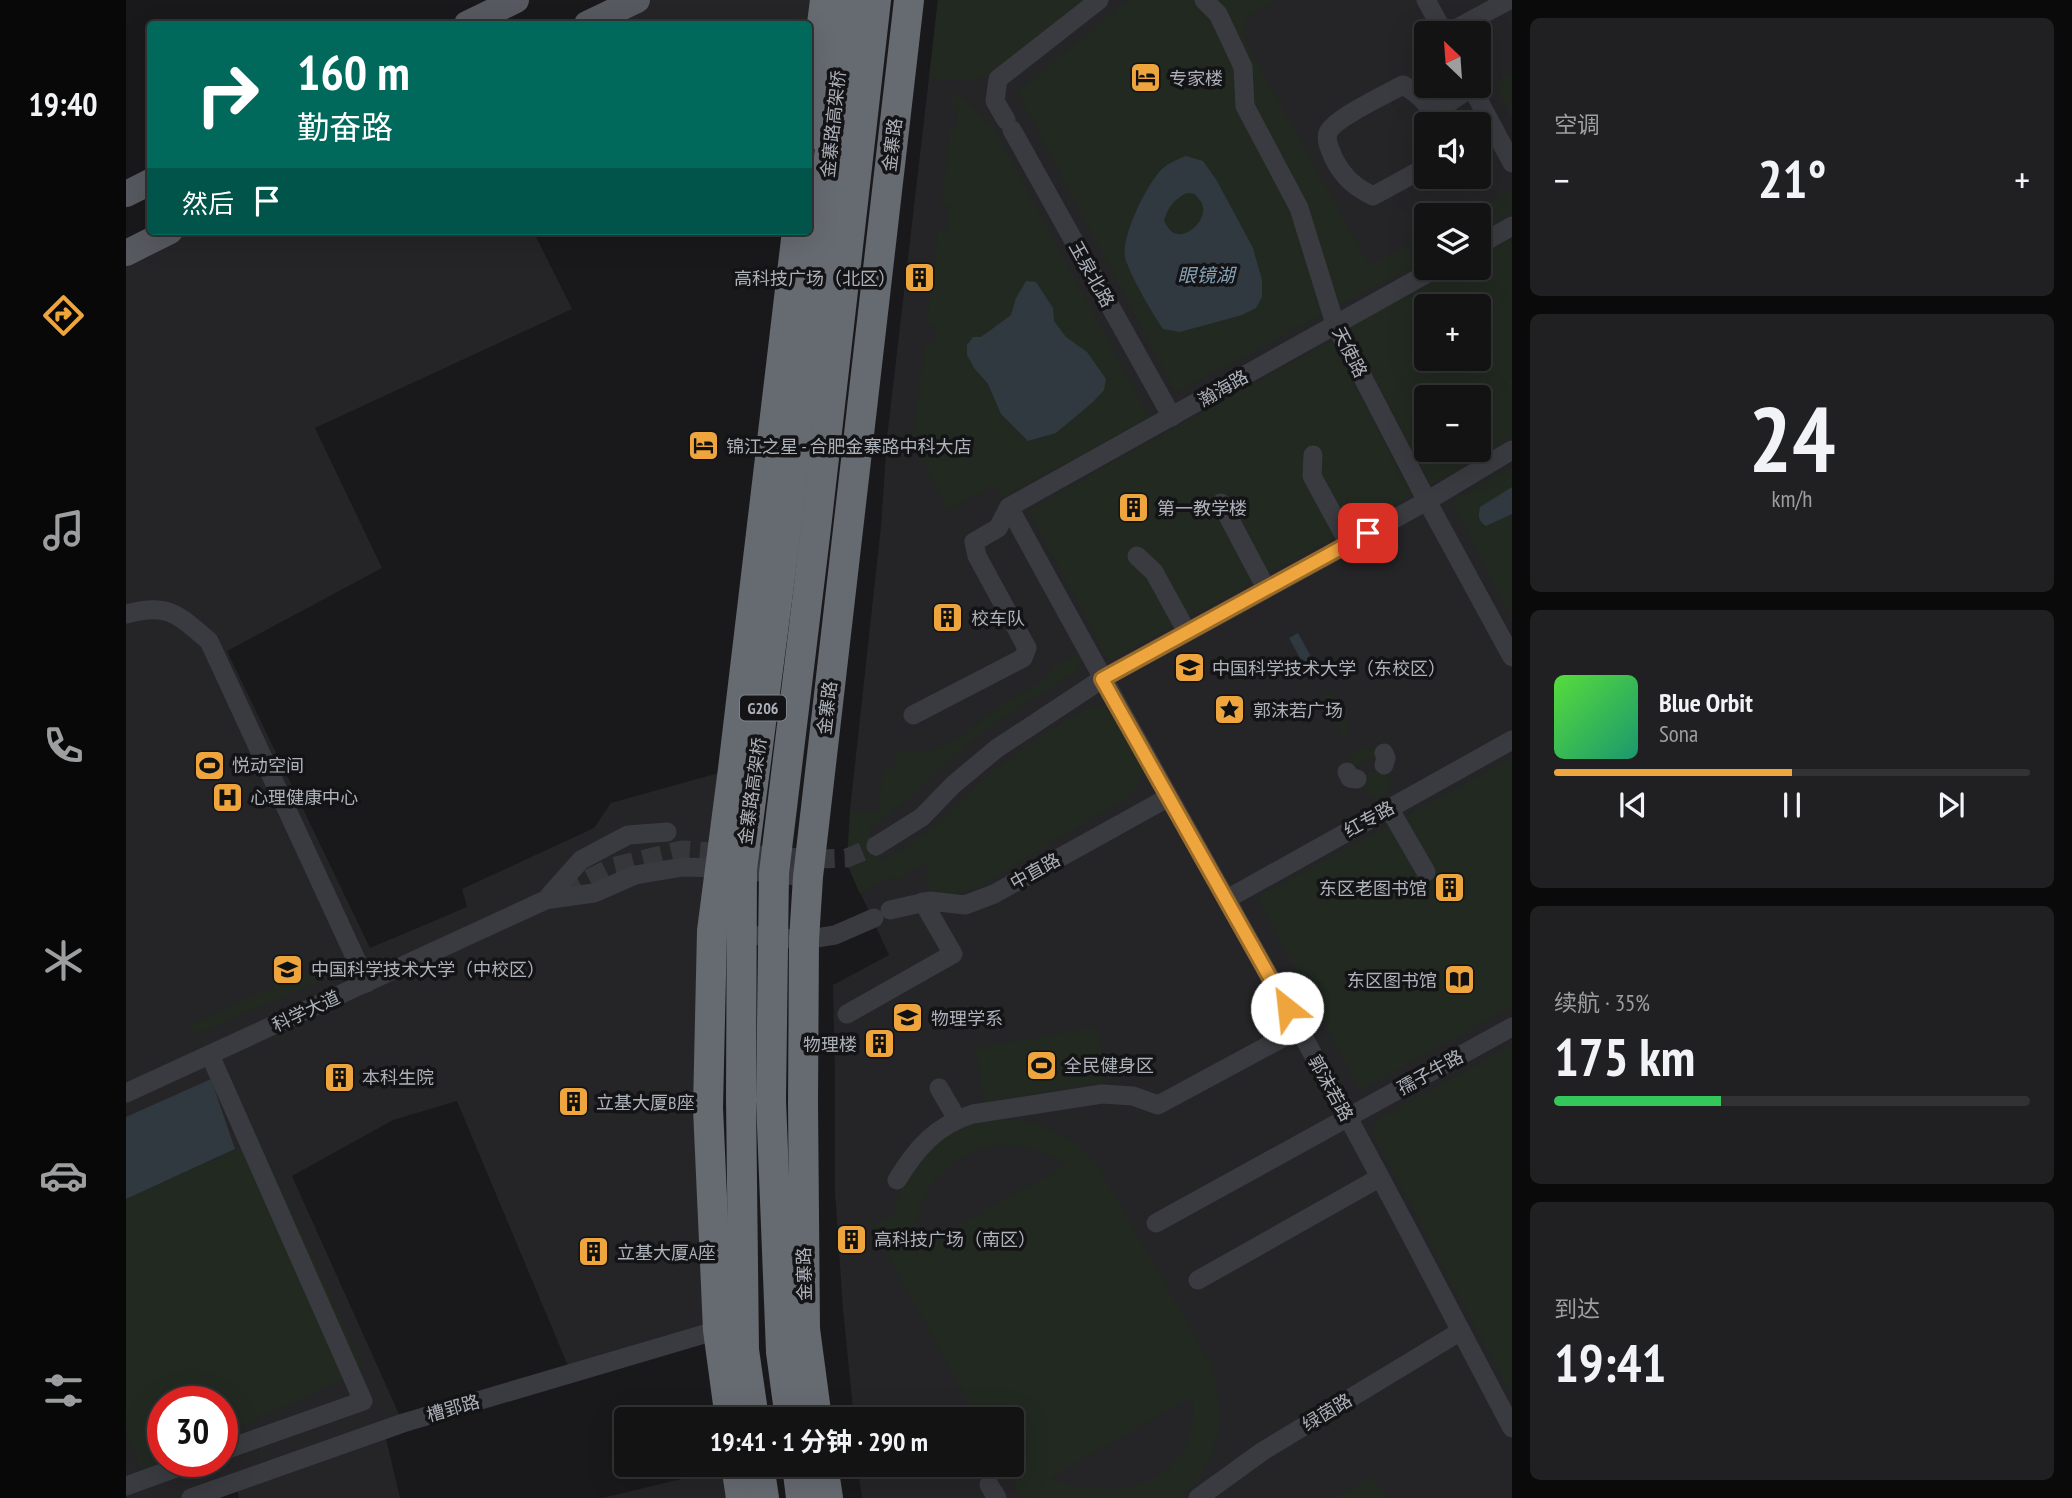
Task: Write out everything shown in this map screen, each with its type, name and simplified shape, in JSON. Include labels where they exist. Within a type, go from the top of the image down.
[{"type":"highway","points":[[812,104],[825,0]]},
{"type":"highway","name":"金寨路高架桥","points":[[752,1407],[744,1350],[742,869],[786,531],[847,0]]},
{"type":"highway","name":"金寨路高架桥","points":[[788,1407],[780,1352],[771,1100],[774,873],[815,542],[876,0]]},
{"type":"highway","name":"金寨路","points":[[815,1407],[805,1329],[804,940],[808,877],[909,0]]},
{"type":"highway","points":[[728,1407],[718,1330],[708,1108],[712,931],[797,235]]},
{"type":"highway","points":[[738,1477],[741,1498]]},
{"type":"highway","points":[[761,1477],[764,1498]]},
{"type":"highway","points":[[798,1477],[801,1498]]},
{"type":"highway","points":[[825,1477],[828,1498]]},
{"type":"main road","points":[[473,21],[516,0]]},
{"type":"main road","points":[[593,21],[637,0]]},
{"type":"main road","points":[[126,194],[147,184]]},
{"type":"main road","points":[[126,253],[162,235]]},
{"type":"street","name":"玉泉北路","points":[[1099,0],[998,79],[995,101],[1172,416]]},
{"type":"street","name":"天使路","points":[[1204,0],[1218,14],[1243,67],[1245,106],[1299,208],[1335,324],[1512,657]]},
{"type":"street","points":[[1426,0],[1439,21]]},
{"type":"street","points":[[1469,21],[1509,0]]},
{"type":"street","points":[[1414,174],[1373,196],[1357,189],[1342,174],[1328,147],[1328,133],[1336,122],[1403,85],[1417,92],[1431,112]]},
{"type":"street","points":[[1444,112],[1459,98]]},
{"type":"street","points":[[1478,98],[1512,163]]},
{"type":"street","points":[[1491,237],[1512,226]]},
{"type":"street","name":"瀚海路","points":[[1009,507],[1415,280]]},
{"type":"street","points":[[876,846],[922,817],[953,785],[996,749],[1102,679],[1427,501],[1512,450]]},
{"type":"street","points":[[1312,455],[1312,476],[1349,544]]},
{"type":"street","points":[[1221,503],[1266,588]]},
{"type":"street","points":[[913,715],[1023,658],[1027,648],[977,556],[974,542],[998,528],[1009,507]]},
{"type":"street","name":"郭沫若路","points":[[1009,507],[1102,679],[1348,1117],[1512,1428]]},
{"type":"street","points":[[1137,555],[1154,572],[1187,632]]},
{"type":"street","points":[[126,614],[145,609],[176,613],[209,641],[367,983]]},
{"type":"street","name":"红专路","points":[[1227,899],[1512,740]]},
{"type":"street","name":"中直路","points":[[712,931],[804,940],[835,935],[882,914],[923,902],[965,905],[994,894],[1170,797]]},
{"type":"street","points":[[1389,808],[1426,872]]},
{"type":"street","points":[[555,896],[581,860],[628,835],[667,832]]},
{"type":"street","points":[[555,896],[594,893],[635,875],[683,867],[808,877]]},
{"type":"street","name":"科学大道","points":[[126,1093],[555,896]]},
{"type":"street","points":[[847,1014],[953,954],[923,902]]},
{"type":"street","name":"孺子牛路","points":[[1156,1223],[1512,1027]]},
{"type":"street","points":[[897,1180],[912,1156],[932,1136],[957,1119],[972,1114],[1102,1094],[1133,1096],[1158,1105],[1299,1029]]},
{"type":"street","points":[[210,1055],[363,1401],[238,1445]]},
{"type":"street","points":[[939,1088],[957,1119]]},
{"type":"street","points":[[1198,1280],[1379,1178]]},
{"type":"street","name":"槽郢路","points":[[191,1498],[403,1423],[718,1330]]},
{"type":"street","name":"绿茵路","points":[[1198,1498],[1263,1451],[1461,1331]]},
{"type":"street","points":[[126,1486],[151,1477]]},
{"type":"shaded area","points":[[637,0],[825,0],[810,21],[593,21]]},
{"type":"shaded area","name":"中国科学技术大学（东校区）","points":[[938,0],[1512,0],[1512,1498],[862,1498],[859,1477],[1024,1477],[1024,1407],[853,1407],[835,1192],[833,985],[889,955],[847,864],[850,810],[881,526],[887,438]]},
{"type":"shaded area","points":[[938,0],[1087,0],[998,71],[973,79],[956,80],[929,78]]},
{"type":"shaded area","points":[[1128,0],[1278,0],[1247,17],[1244,38],[1370,266],[1414,242],[1414,265],[1176,393],[1017,92]]},
{"type":"shaded area","points":[[1512,73],[1512,115],[1495,83]]},
{"type":"shaded area","points":[[953,88],[993,127],[1150,418],[1003,497],[995,485],[947,511],[913,440],[924,346],[934,346],[936,325],[927,323],[938,231],[946,231],[949,205],[941,204],[950,129],[956,129],[958,110],[953,109]]},
{"type":"shaded area","points":[[1512,191],[1512,213],[1491,224],[1489,203]]},
{"type":"shaded area","points":[[162,235],[535,235],[572,309],[315,428],[382,568],[227,651],[370,948],[467,907],[462,889],[594,828],[611,803],[733,769],[719,868],[718,1330],[571,1373],[457,1101],[393,1120],[292,1176],[403,1423],[384,1430],[400,1498],[239,1498],[235,1483],[191,1498],[126,1498],[126,253]]},
{"type":"shaded area","points":[[1512,238],[1512,437],[1491,449],[1491,385],[1414,385],[1414,453],[1348,328],[1436,280],[1491,280],[1491,249]]},
{"type":"shaded area","points":[[1332,340],[1412,495],[1109,661],[1028,510]]},
{"type":"shaded area","points":[[1419,462],[1470,462],[1431,485]]},
{"type":"shaded area","points":[[1512,466],[1512,619],[1451,502]]},
{"type":"shaded area","points":[[1078,653],[1081,662],[1076,673],[990,727],[895,810],[869,828],[881,860],[924,834],[998,767],[1024,748],[1092,706],[1107,709],[1144,768],[1134,793],[977,888],[949,896],[931,892],[925,879],[929,862],[896,881],[892,876],[860,894],[847,864],[850,810],[878,813],[883,768],[894,769],[897,750],[925,753],[956,739],[1007,701],[1046,679],[1052,667]]},
{"type":"shaded area","points":[[1331,692],[1352,733],[1343,738],[1321,697]]},
{"type":"shaded area","points":[[1362,747],[1374,750],[1378,755],[1352,770],[1351,756],[1355,750]]},
{"type":"shaded area","points":[[1512,758],[1512,1007],[1360,1090],[1257,897]]},
{"type":"shaded area","points":[[1377,770],[1387,774],[1391,784],[1387,794],[1377,798],[1367,794],[1363,784],[1367,774]]},
{"type":"shaded area","points":[[330,961],[333,976],[194,1035],[189,1025]]},
{"type":"shaded area","name":"全民健身区","points":[[1097,1027],[1107,1081],[984,1103],[975,1048]]},
{"type":"shaded area","points":[[1511,1046],[1512,1396],[1372,1133],[1376,1120]]},
{"type":"shaded area","points":[[1000,1119],[1030,1122],[1066,1137],[1088,1155],[1098,1166],[1212,1366],[1220,1422],[1212,1455],[1195,1484],[1180,1498],[1022,1498],[1011,1477],[1024,1477],[1024,1407],[971,1407],[872,1227],[894,1215],[904,1183],[915,1165],[930,1149],[950,1133],[973,1124]],"holes":[[[1000,1145],[1017,1146],[1049,1156],[1064,1166],[920,1247],[920,1210],[937,1179],[965,1156]],[[1192,1397],[1190,1434],[1181,1454],[1167,1469],[1150,1480],[1110,1489],[1088,1488],[1049,1478]]]},
{"type":"shaded area","points":[[259,1139],[364,1370],[238,1428],[238,1386],[147,1386],[147,1470],[144,1471],[126,1436],[126,1199]]},
{"type":"shaded area","points":[[1373,1476],[1387,1498],[1334,1498]]},
{"type":"shaded area","points":[[690,1477],[738,1477],[741,1498],[602,1498]]},
{"type":"water","name":"眼镜湖","points":[[1186,156],[1203,161],[1217,181],[1253,248],[1262,280],[1262,297],[1256,308],[1242,315],[1180,332],[1163,329],[1159,323],[1131,273],[1125,257],[1125,248],[1136,211],[1149,186],[1162,169]],"holes":[[[1195,194],[1203,210],[1199,222],[1183,234],[1171,231],[1164,221],[1170,208],[1182,195]]]},
{"type":"water","points":[[1026,281],[1036,282],[1053,308],[1054,321],[1066,337],[1087,352],[1106,379],[1104,390],[1093,402],[1056,433],[1028,441],[1001,414],[988,384],[967,355],[967,345],[973,337],[981,337],[1011,315],[1016,298]]},
{"type":"water","points":[[1512,487],[1512,514],[1486,526],[1483,524],[1479,518],[1480,507]]},
{"type":"water","points":[[1298,633],[1320,673],[1311,678],[1289,638]]},
{"type":"water","points":[[211,1079],[235,1149],[126,1199],[126,1117]]},
{"type":"tunnel","points":[[563,892],[612,867],[682,850],[819,859],[847,858],[876,846]]},
{"type":"place","name":"专家楼","points":[[1146,78]]},
{"type":"place","name":"高科技广场（北区）","points":[[919,278]]},
{"type":"place","name":"锦江之星 - 合肥金寨路中科大店","points":[[703,446]]},
{"type":"place","name":"第一教学楼","points":[[1134,508]]},
{"type":"place","name":"校车队","points":[[948,618]]},
{"type":"place","name":"中国科学技术大学（东校区）","points":[[1189,668]]},
{"type":"place","name":"郭沫若广场","points":[[1230,710]]},
{"type":"place","name":"悦动空间","points":[[209,765]]},
{"type":"place","name":"心理健康中心","points":[[227,797]]},
{"type":"place","name":"东区老图书馆","points":[[1450,888]]},
{"type":"place","name":"中国科学技术大学（中校区）","points":[[288,969]]},
{"type":"place","name":"东区图书馆","points":[[1460,980]]},
{"type":"place","name":"物理学系","points":[[908,1018]]},
{"type":"place","name":"物理楼","points":[[880,1044]]},
{"type":"place","name":"全民健身区","points":[[1041,1065]]},
{"type":"place","name":"本科生院","points":[[339,1077]]},
{"type":"place","name":"立基大厦B座","points":[[573,1102]]},
{"type":"place","name":"高科技广场（南区）","points":[[851,1239]]},
{"type":"place","name":"立基大厦A座","points":[[594,1252]]},
{"type":"route","points":[[1287,1008],[1102,679],[1368,533]]}]
